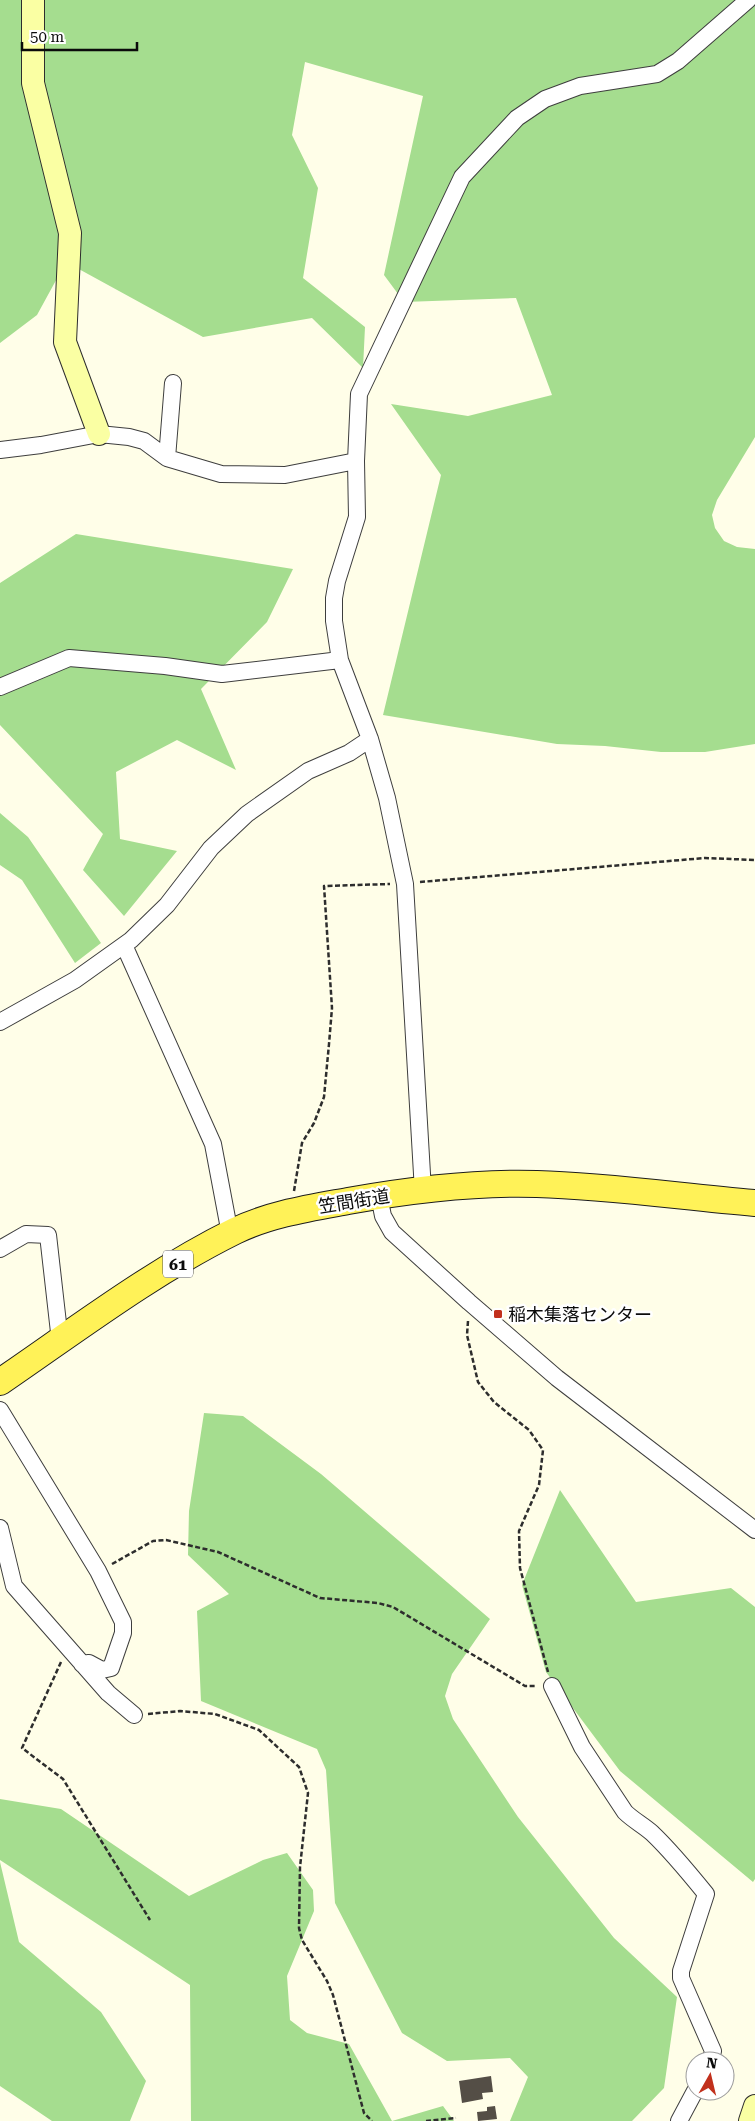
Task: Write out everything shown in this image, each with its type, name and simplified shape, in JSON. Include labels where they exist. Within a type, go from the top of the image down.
[{"type":"main road","name":"笠間街道","points":[[0,1382],[134,1291],[230,1234],[266,1219],[291,1212],[379,1196],[488,1185],[537,1184],[755,1203]]},
{"type":"street","points":[[33,0],[33,83],[70,233],[65,342],[99,434]]},
{"type":"street","points":[[423,1191],[405,884],[388,798],[370,739],[340,660],[334,621],[334,598],[337,581],[358,516],[356,461],[359,394],[462,177],[517,118],[544,99],[580,86],[657,74],[678,61],[748,0]]},
{"type":"street","points":[[167,458],[173,382]]},
{"type":"street","points":[[0,450],[41,445],[99,434],[130,437],[144,441],[167,458],[221,474],[285,475],[356,461]]},
{"type":"street","points":[[0,687],[69,658],[165,666],[222,674],[340,660]]},
{"type":"street","points":[[0,1022],[75,980],[124,945],[167,904],[211,848],[247,814],[308,771],[349,754],[370,739]]},
{"type":"street","points":[[124,945],[213,1144],[230,1234]]},
{"type":"street","points":[[379,1196],[383,1216],[392,1232],[469,1302],[556,1378],[755,1530]]},
{"type":"street","points":[[0,1249],[26,1234],[48,1235],[60,1341]]},
{"type":"street","points":[[0,1410],[98,1571],[122,1622],[123,1633],[112,1668],[102,1670],[89,1663],[82,1664]]},
{"type":"street","points":[[0,1528],[14,1586],[108,1693],[134,1715]]},
{"type":"street","points":[[552,1686],[582,1748],[625,1812],[668,1848],[706,1894],[681,1971],[681,1978],[713,2051]]},
{"type":"street","points":[[679,2121],[690,2101]]},
{"type":"street","points":[[750,2121],[755,2106]]},
{"type":"path","points":[[291,1212],[302,1143],[314,1123],[324,1097],[332,1008],[324,886],[405,884],[449,878],[705,858],[755,860]]},
{"type":"path","points":[[98,1571],[154,1541],[166,1540],[218,1552],[320,1598],[378,1603],[393,1607],[525,1686],[552,1686],[520,1568],[519,1531],[539,1485],[543,1450],[529,1430],[494,1402],[478,1382],[467,1335],[469,1302]]},
{"type":"path","points":[[68,1647],[22,1748],[63,1779],[150,1920]]},
{"type":"path","points":[[134,1715],[180,1711],[215,1714],[259,1730],[299,1767],[308,1793],[300,1867],[299,1928],[302,1940],[327,1981],[333,1995],[364,2112],[372,2121]]},
{"type":"path","points":[[426,2121],[456,2118]]},
{"type":"green space","points":[[0,0],[755,0],[755,437],[717,500],[712,515],[715,528],[724,541],[737,547],[755,549],[755,744],[705,752],[661,752],[605,746],[557,744],[383,715],[441,475],[391,404],[468,416],[552,395],[516,298],[404,302],[384,275],[423,96],[305,62],[292,135],[318,188],[303,278],[365,327],[363,368],[312,318],[203,337],[66,262],[37,315],[0,343]]},
{"type":"green space","points":[[76,534],[293,569],[267,622],[201,689],[236,770],[177,740],[116,772],[120,839],[177,851],[124,916],[83,870],[103,834],[0,725],[0,583]]},
{"type":"green space","points":[[0,813],[28,837],[101,943],[75,963],[22,880],[0,865]]},
{"type":"green space","points":[[204,1413],[243,1416],[321,1474],[490,1619],[452,1674],[445,1696],[453,1719],[518,1817],[614,1938],[677,1997],[664,2088],[632,2121],[510,2121],[528,2077],[510,2058],[447,2061],[402,2033],[335,1903],[326,1770],[317,1749],[201,1701],[197,1611],[229,1594],[188,1555],[189,1511]]},
{"type":"green space","points":[[560,1490],[636,1602],[731,1588],[755,1607],[755,1879],[753,1882],[620,1771],[546,1672],[522,1585]]},
{"type":"green space","points":[[0,1799],[61,1809],[189,1896],[263,1860],[287,1853],[313,1890],[314,1911],[287,1976],[290,2020],[307,2033],[349,2044],[392,2121],[191,2121],[190,1985],[0,1860]]},
{"type":"green space","points":[[0,1862],[19,1942],[101,2012],[146,2081],[130,2121],[52,2121],[0,2086]]},
{"type":"green space","points":[[443,2106],[454,2121],[392,2121]]},
{"type":"building","points":[[491,2076],[493,2092],[482,2093],[483,2099],[462,2103],[459,2081]]},
{"type":"building","points":[[495,2106],[497,2119],[478,2121],[477,2112],[487,2111],[487,2107]]},
{"type":"place","name":"稲木集落センター","points":[[498,1314]]}]
